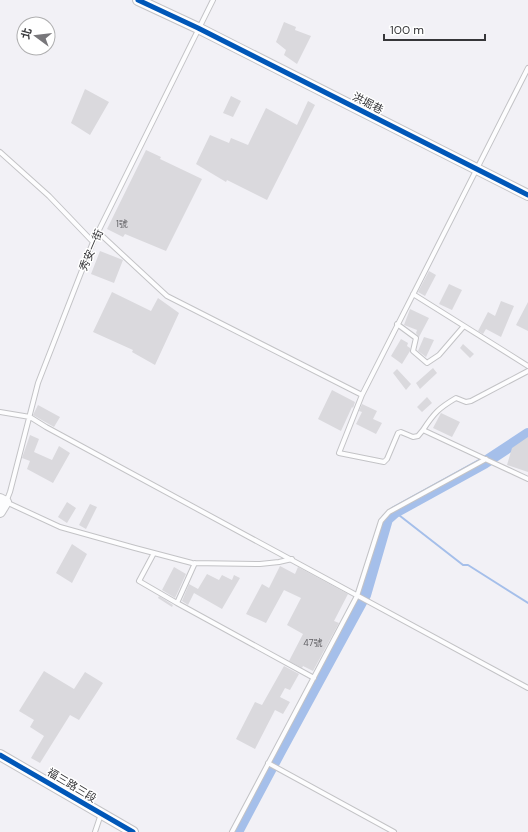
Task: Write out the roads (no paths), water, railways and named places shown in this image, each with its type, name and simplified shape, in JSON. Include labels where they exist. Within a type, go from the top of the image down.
[{"type":"street","name":"洪堀巷","points":[[138,0],[198,28],[528,195]]},
{"type":"street","name":"秀安一街","points":[[0,512],[3,500]]},
{"type":"street","name":"福三路三段","points":[[0,755],[133,832]]},
{"type":"lane","name":"秀安一街","points":[[3,500],[30,417],[38,383],[93,242],[213,0]]},
{"type":"lane","points":[[528,68],[362,395],[339,453],[384,462],[388,459],[398,433],[401,432],[413,437],[418,436],[434,414],[456,398],[466,402],[471,401],[528,371]]},
{"type":"lane","points":[[0,152],[49,196],[93,242]]},
{"type":"lane","points":[[98,232],[167,296],[362,395]]},
{"type":"lane","points":[[413,294],[528,366]]},
{"type":"lane","points":[[397,324],[416,338],[413,351],[427,363],[439,355],[464,326]]},
{"type":"lane","points":[[0,412],[30,417],[528,688]]},
{"type":"lane","points":[[423,430],[528,479]]},
{"type":"lane","points":[[232,832],[357,596],[382,521],[389,512],[486,459]]},
{"type":"lane","points":[[3,500],[60,527],[194,563],[260,564],[292,559]]},
{"type":"lane","points":[[154,553],[139,581],[314,678]]},
{"type":"lane","points":[[177,603],[194,563]]},
{"type":"lane","points":[[268,763],[394,832]]},
{"type":"lane","points":[[94,832],[101,814]]},
{"type":"waterway","points":[[237,832],[365,595],[387,519],[395,512],[484,463],[528,434]]},
{"type":"waterway","points":[[395,512],[463,565],[468,565],[528,603]]}]
